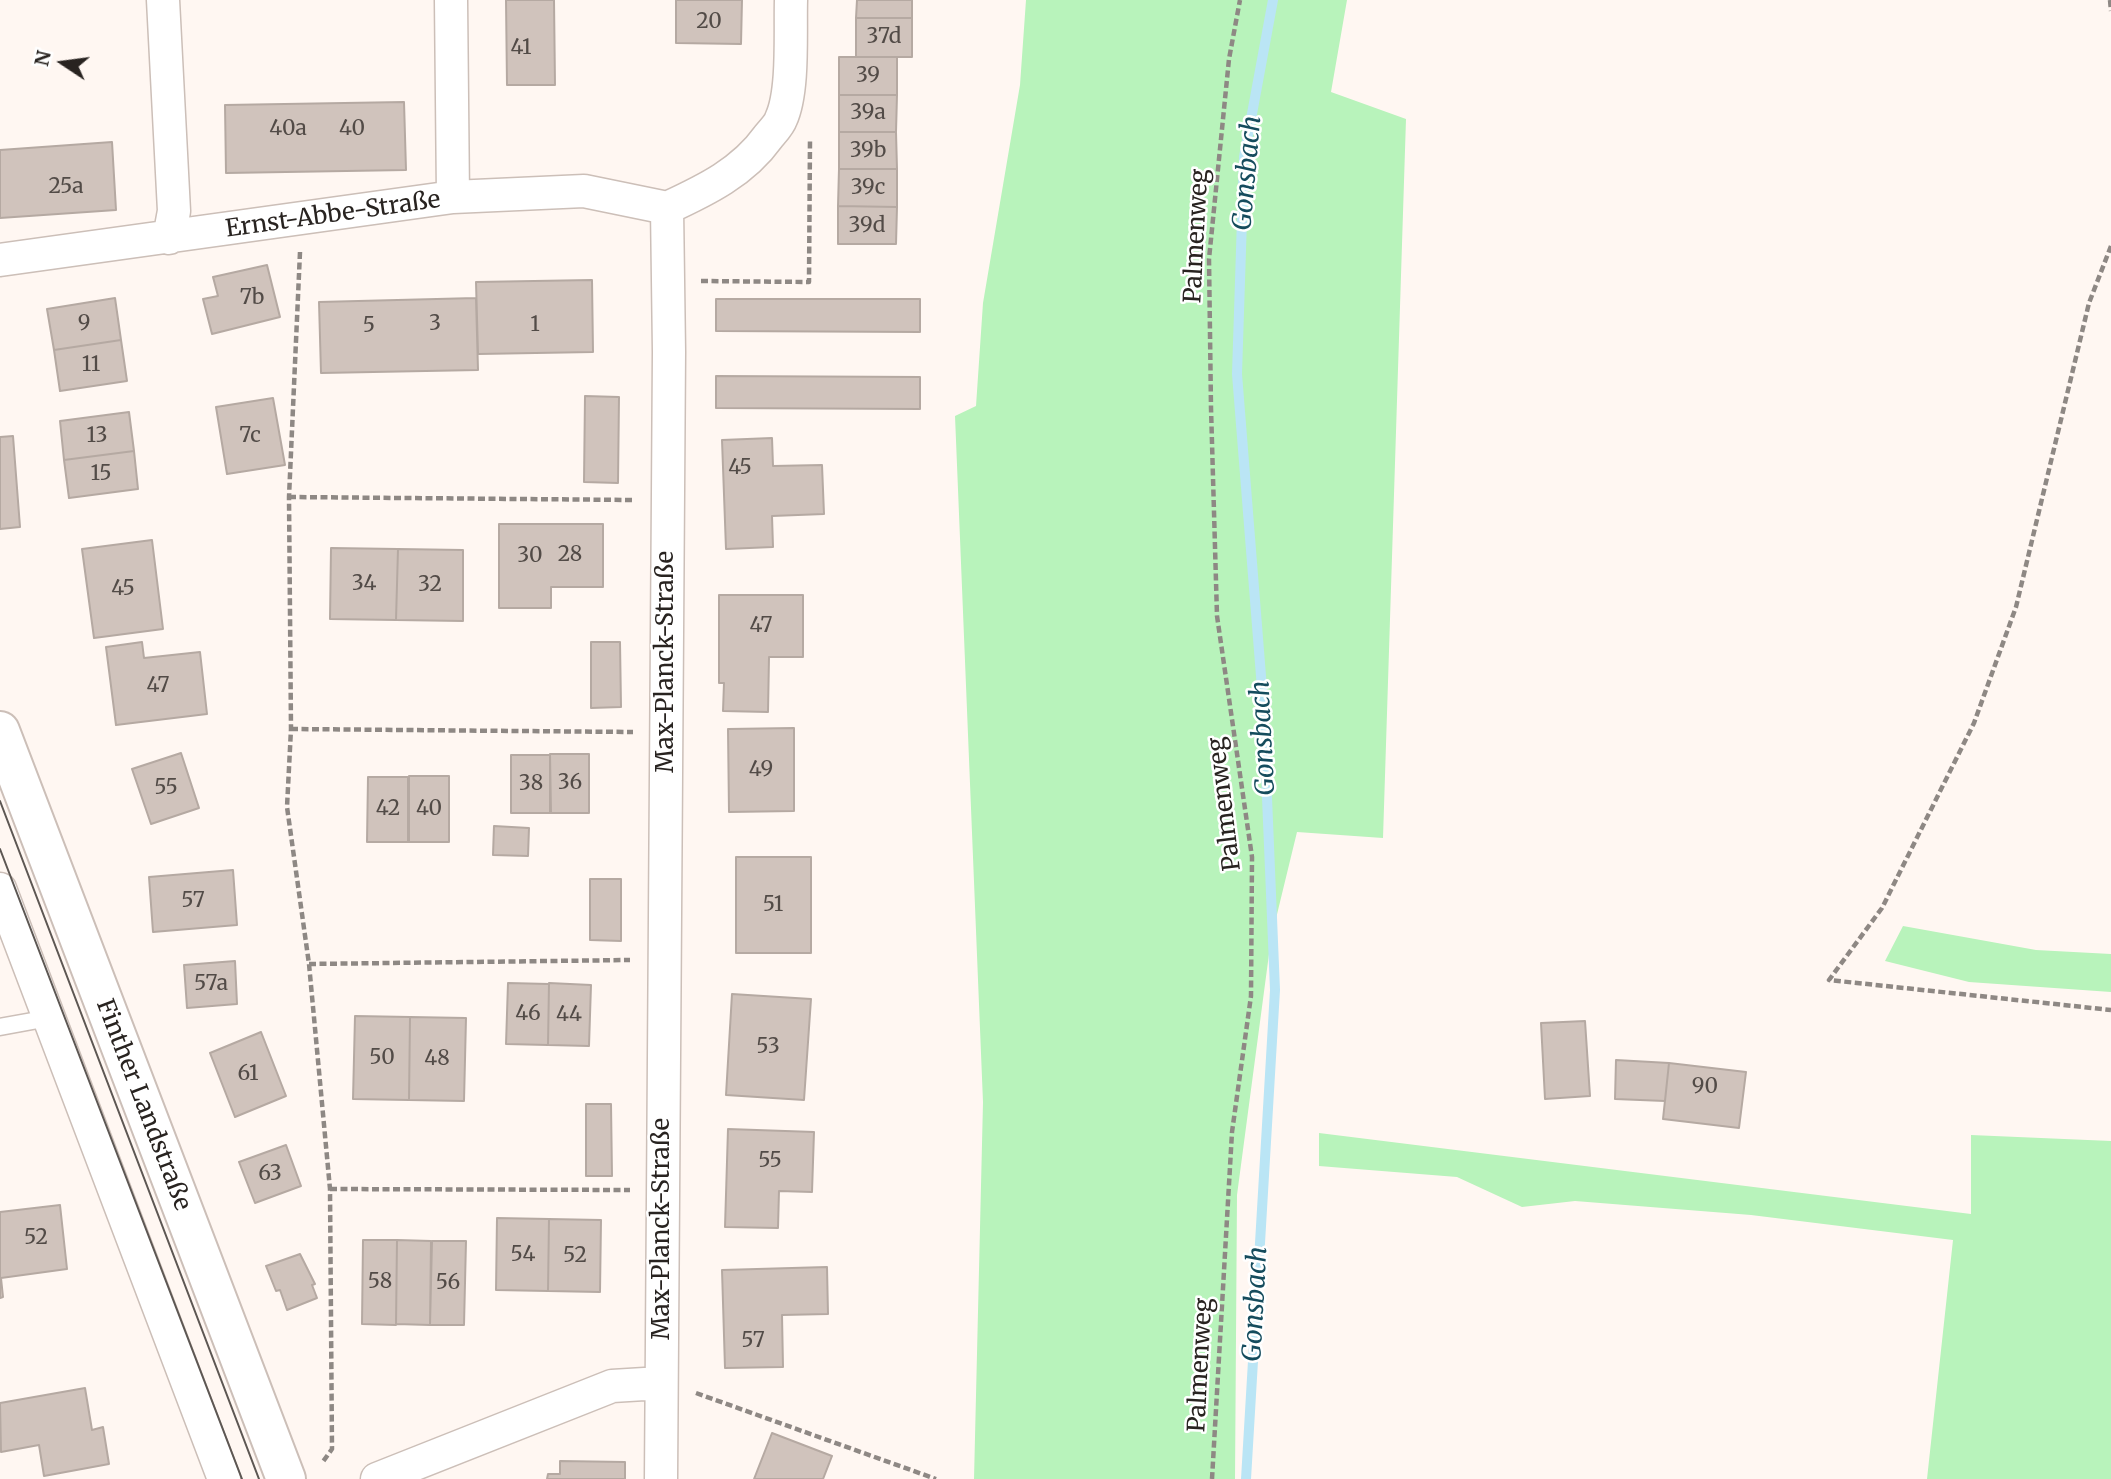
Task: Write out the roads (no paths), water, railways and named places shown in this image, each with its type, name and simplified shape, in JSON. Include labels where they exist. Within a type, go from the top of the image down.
[{"type":"main road","name":"Finther Landstraße","points":[[0,731],[286,1479]]},
{"type":"street","points":[[163,0],[174,211],[169,238]]},
{"type":"street","points":[[452,0],[453,197]]},
{"type":"street","points":[[667,208],[705,191],[734,173],[761,147],[781,119],[790,78],[791,0]]},
{"type":"street","name":"Ernst-Abbe-Straße","points":[[0,260],[453,197],[584,191],[667,208]]},
{"type":"street","name":"Max-Planck-Straße","points":[[662,1479],[660,1383],[668,501],[667,208]]},
{"type":"street","points":[[0,889],[224,1479]]},
{"type":"street","points":[[377,1479],[612,1386],[660,1383]]},
{"type":"lane","points":[[0,1027],[49,1018]]},
{"type":"waterway","name":"Gonsbach","points":[[1246,1479],[1275,990],[1263,701],[1237,374],[1244,157],[1273,0]]},
{"type":"tram line","points":[[0,801],[259,1479]]},
{"type":"tram line","points":[[0,849],[242,1479]]}]
